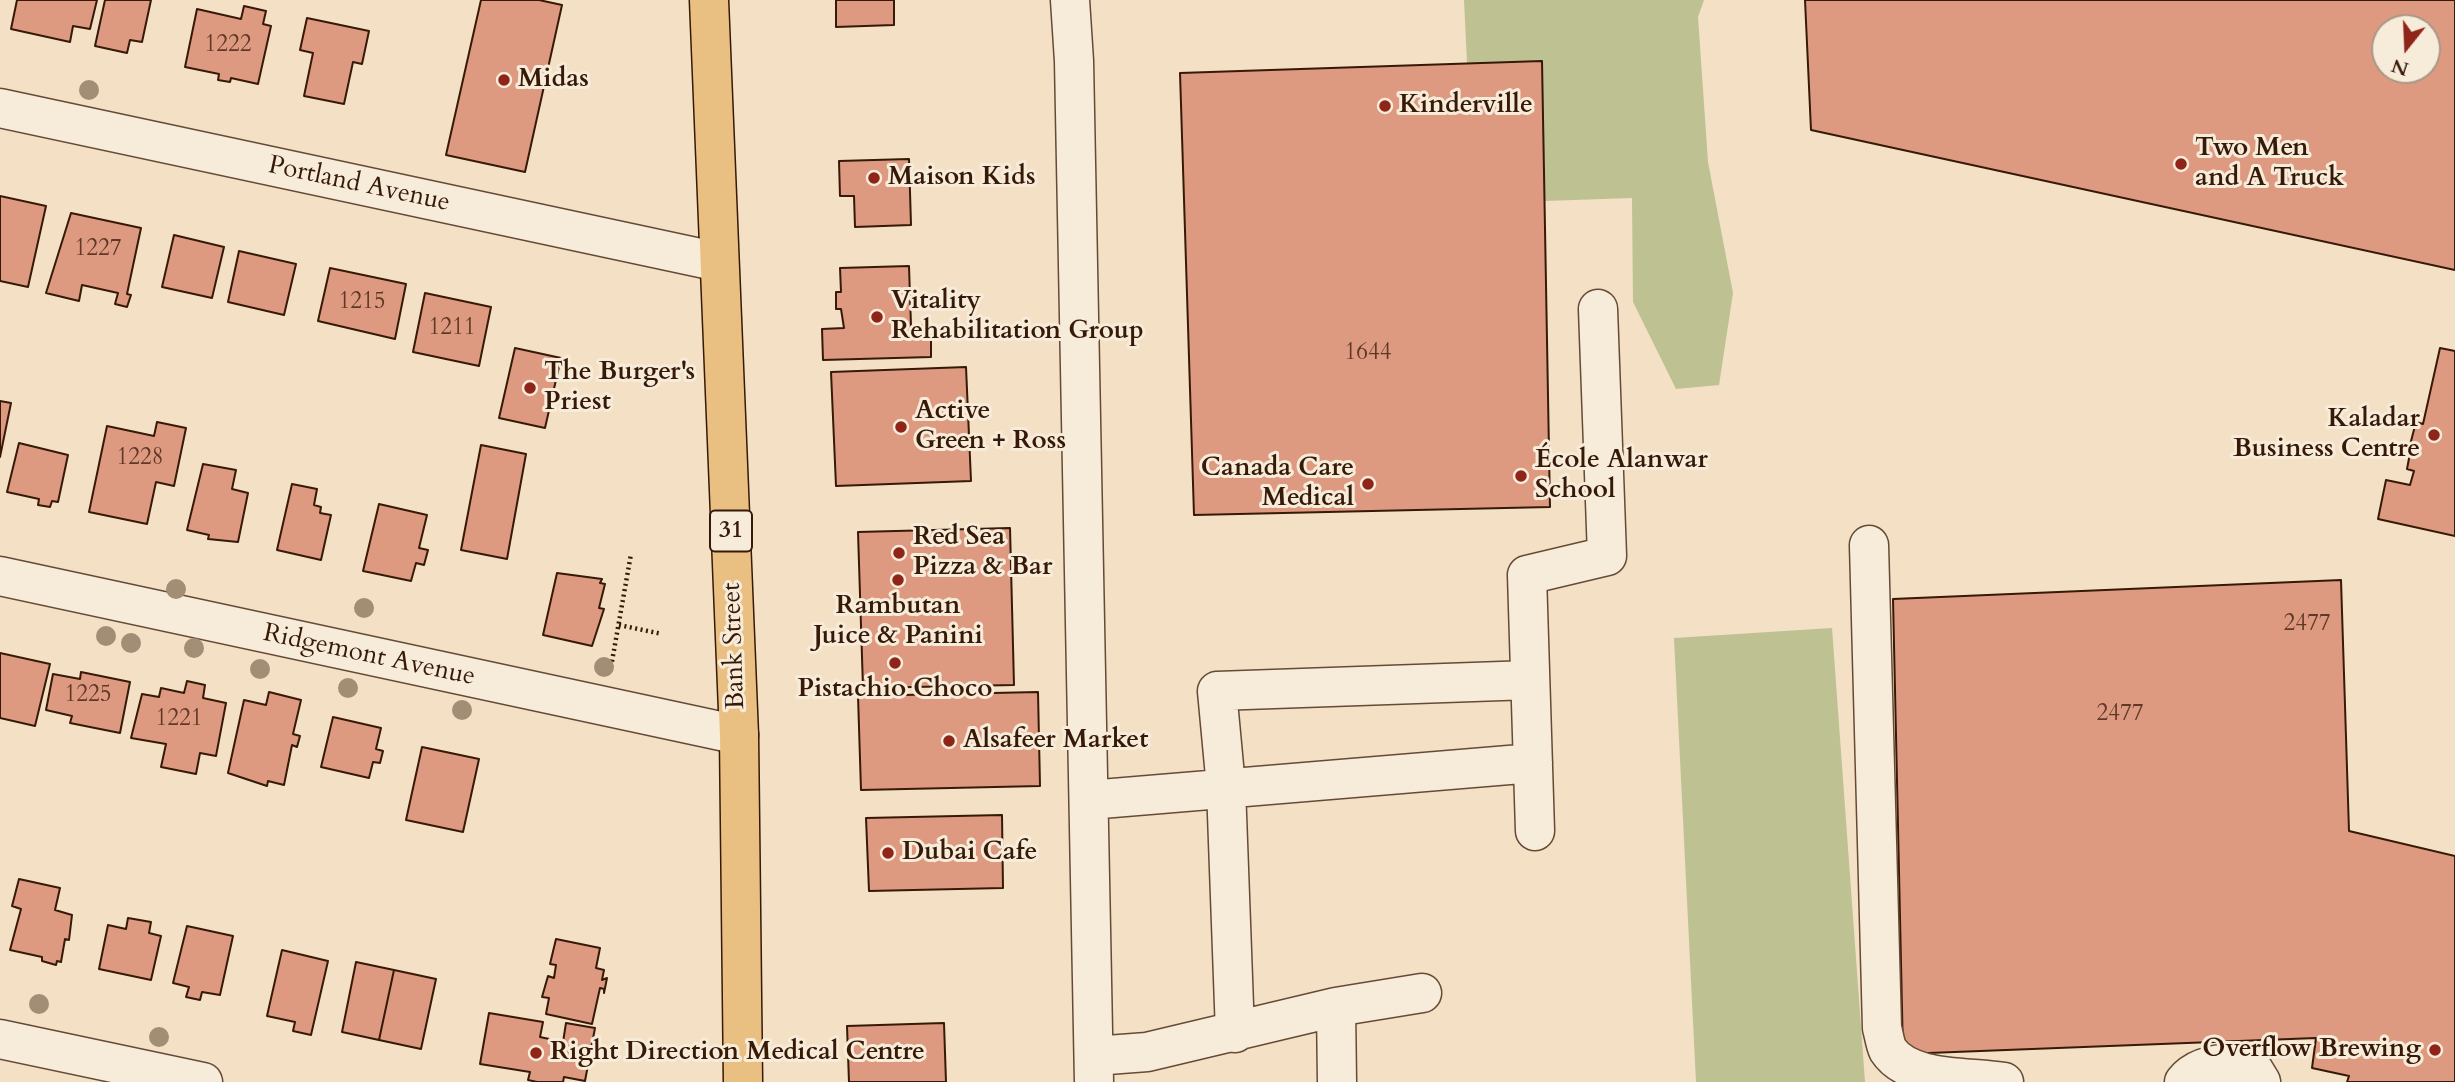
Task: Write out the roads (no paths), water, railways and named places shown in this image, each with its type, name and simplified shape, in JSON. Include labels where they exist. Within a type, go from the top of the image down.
[{"type":"main road","name":"Bank Street","points":[[709,0],[738,735],[743,1082]]},
{"type":"street","points":[[1070,0],[1074,74],[1094,1069],[1147,1052],[1236,1033],[1336,1007],[1422,993]]},
{"type":"street","name":"Portland Avenue","points":[[0,108],[719,262]]},
{"type":"street","points":[[1535,831],[1527,575],[1607,556],[1598,309]]},
{"type":"street","points":[[1869,545],[1882,1028],[1887,1049],[1900,1063],[1920,1072],[2004,1082]]},
{"type":"street","name":"Ridgemont Avenue","points":[[0,576],[738,735]]},
{"type":"street","points":[[1236,1033],[1226,787],[1217,691],[1530,680]]},
{"type":"street","points":[[1089,800],[1533,763]]},
{"type":"street","points":[[1336,1007],[1337,1082]]},
{"type":"street","points":[[0,1039],[203,1082]]},
{"type":"street","points":[[2184,1082],[2190,1074],[2225,1061],[2250,1065],[2261,1082]]},
{"type":"place","name":"Midas","points":[[504,80]]},
{"type":"place","name":"Kinderville","points":[[1385,106]]},
{"type":"place","name":"Two Men and A Truck","points":[[2181,164]]},
{"type":"place","name":"Maison Kids","points":[[874,178]]},
{"type":"place","name":"Vitality Rehabilitation Group","points":[[877,317]]},
{"type":"place","name":"The Burger's Priest","points":[[530,388]]},
{"type":"place","name":"Active Green + Ross","points":[[901,427]]},
{"type":"place","name":"Kaladar Business Centre","points":[[2434,435]]},
{"type":"place","name":"École Alanwar School","points":[[1521,476]]},
{"type":"place","name":"Canada Care Medical","points":[[1368,484]]},
{"type":"place","name":"Red Sea Pizza & Bar","points":[[899,553]]},
{"type":"place","name":"Rambutan Juice & Panini","points":[[898,580]]},
{"type":"place","name":"Pistachio Choco","points":[[895,663]]},
{"type":"place","name":"Alsafeer Market","points":[[949,741]]},
{"type":"place","name":"Dubai Cafe","points":[[888,853]]},
{"type":"place","name":"Overflow Brewing","points":[[2435,1050]]},
{"type":"place","name":"Right Direction Medical Centre","points":[[536,1053]]}]
